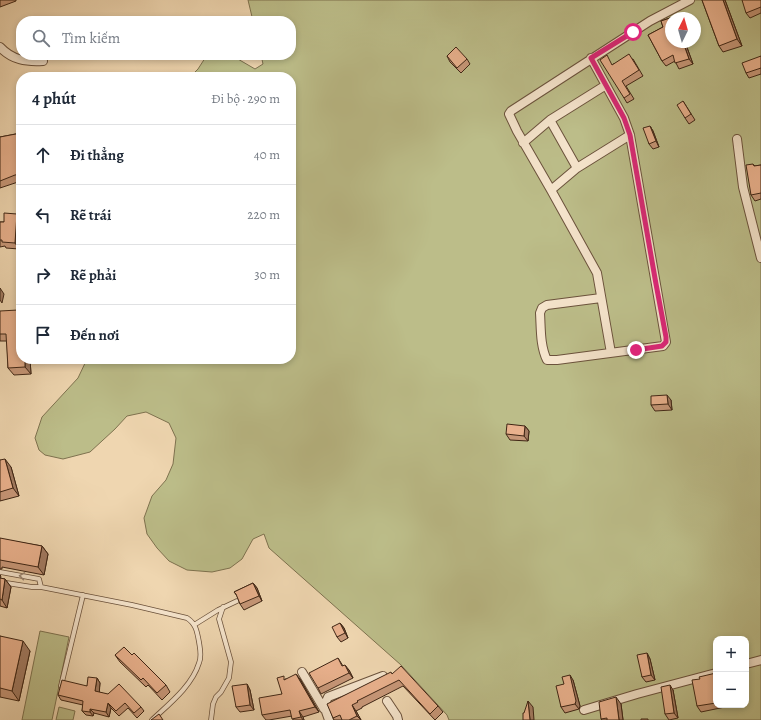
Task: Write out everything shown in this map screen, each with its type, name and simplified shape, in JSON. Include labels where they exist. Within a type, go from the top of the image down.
[{"type":"street","points":[[611,353],[597,273],[523,143],[509,114],[511,111],[591,58],[650,21],[690,0]]},
{"type":"street","points":[[0,47],[6,54],[16,59]]},
{"type":"street","points":[[591,58],[624,118],[630,135],[666,342],[662,346],[549,361],[547,360],[544,355],[540,313],[542,308],[547,305],[601,298]]},
{"type":"street","points":[[21,60],[31,62],[43,61]]},
{"type":"street","points":[[523,143],[550,120],[606,85]]},
{"type":"street","points":[[550,120],[577,168]]},
{"type":"street","points":[[551,190],[577,168],[630,135]]},
{"type":"street","points":[[737,139],[743,187],[761,258]]},
{"type":"street","points":[[749,663],[761,660]]},
{"type":"street","points":[[302,672],[329,720]]},
{"type":"street","points":[[584,710],[713,674]]},
{"type":"street","points":[[324,709],[328,697],[332,694],[383,676]]},
{"type":"street","points":[[387,701],[398,720]]},
{"type":"lane","points":[[0,572],[39,579],[41,587]]},
{"type":"lane","points":[[0,582],[41,587],[132,605],[187,618],[194,623],[201,652],[200,662],[193,676],[182,691],[152,720]]},
{"type":"lane","points":[[60,692],[83,595]]},
{"type":"lane","points":[[194,625],[218,610],[237,601]]},
{"type":"lane","points":[[211,720],[213,704],[216,697],[221,692],[229,678],[231,662],[219,619],[223,608]]},
{"type":"green space","points":[[248,0],[761,0],[761,720],[449,720],[447,715],[401,665],[269,548],[264,534],[253,539],[242,559],[230,568],[212,572],[187,570],[169,561],[147,534],[144,518],[152,496],[166,480],[173,464],[176,438],[169,423],[146,412],[127,416],[90,452],[63,459],[45,455],[39,450],[35,438],[42,417],[78,378],[85,364],[296,364],[296,72],[195,72],[204,60],[240,60],[255,69],[263,64],[262,60],[296,60],[296,16],[252,16]]},
{"type":"green space","points":[[40,631],[69,637],[52,720],[22,720]]},
{"type":"green space","points":[[59,707],[75,711],[73,720],[56,720]]},
{"type":"building","points":[[702,0],[723,0],[737,39],[719,46]]},
{"type":"building","points":[[742,0],[761,0],[761,7],[746,13]]},
{"type":"building","points":[[665,20],[665,48],[685,48],[689,59],[675,63],[673,55],[662,61],[648,35],[663,27],[661,21]]},
{"type":"building","points":[[456,47],[467,59],[457,68],[447,56]]},
{"type":"building","points":[[629,54],[639,70],[622,81],[630,94],[624,98],[600,60],[607,55],[612,65]]},
{"type":"building","points":[[761,56],[761,68],[746,73],[742,63]]},
{"type":"building","points":[[683,101],[691,114],[685,118],[677,105]]},
{"type":"building","points":[[650,126],[656,141],[649,144],[643,128]]},
{"type":"building","points":[[16,134],[16,175],[0,181],[0,137]]},
{"type":"building","points":[[753,164],[754,166],[761,165],[761,193],[751,195],[746,165]]},
{"type":"building","points":[[4,213],[16,214],[15,243],[2,242],[2,240],[0,240],[0,222],[4,222]]},
{"type":"building","points":[[16,310],[16,364],[25,364],[25,367],[8,368],[6,334],[0,334],[0,311]]},
{"type":"building","points":[[667,395],[668,404],[651,405],[651,396]]},
{"type":"building","points":[[507,424],[525,426],[524,436],[506,434]]},
{"type":"building","points":[[5,459],[13,488],[0,492],[0,460]]},
{"type":"building","points":[[0,538],[42,546],[38,567],[0,560]]},
{"type":"building","points":[[0,578],[5,579],[2,600],[0,599]]},
{"type":"building","points":[[253,583],[259,596],[240,604],[234,592]]},
{"type":"building","points":[[340,623],[345,633],[337,637],[332,627]]},
{"type":"building","points":[[0,636],[23,641],[12,691],[0,688]]},
{"type":"building","points":[[124,647],[132,655],[134,653],[166,685],[157,693],[143,678],[141,680],[115,655]]},
{"type":"building","points":[[647,653],[651,675],[642,677],[637,655]]},
{"type":"building","points":[[338,658],[342,666],[345,665],[349,673],[318,688],[309,673]]},
{"type":"building","points":[[401,666],[438,706],[430,714],[399,680],[352,705],[357,716],[349,720],[342,720],[340,715],[333,718],[327,704],[391,672],[392,674]]},
{"type":"building","points":[[296,674],[315,707],[299,711],[301,717],[292,719],[290,710],[262,715],[259,698],[282,694],[277,678],[284,676],[284,680]]},
{"type":"building","points":[[713,674],[713,703],[697,706],[692,680],[700,679],[699,677]]},
{"type":"building","points":[[570,675],[576,701],[575,704],[561,707],[556,686],[564,684],[562,677]]},
{"type":"building","points":[[88,677],[97,678],[95,691],[108,694],[119,684],[141,707],[134,713],[125,703],[116,711],[108,703],[106,712],[90,709],[90,712],[82,711],[83,701],[58,695],[62,680],[87,686]]},
{"type":"building","points":[[247,684],[250,705],[236,707],[232,686]]},
{"type":"building","points":[[670,685],[674,713],[665,714],[661,687]]},
{"type":"building","points":[[616,697],[619,720],[607,720],[607,718],[601,719],[599,702]]},
{"type":"building","points":[[528,701],[530,720],[523,720],[523,713]]},
{"type":"building","points":[[159,714],[163,720],[151,720]]},
{"type":"route","points":[[633,32],[591,58],[624,118],[630,135],[666,337],[665,345],[636,350]]}]
